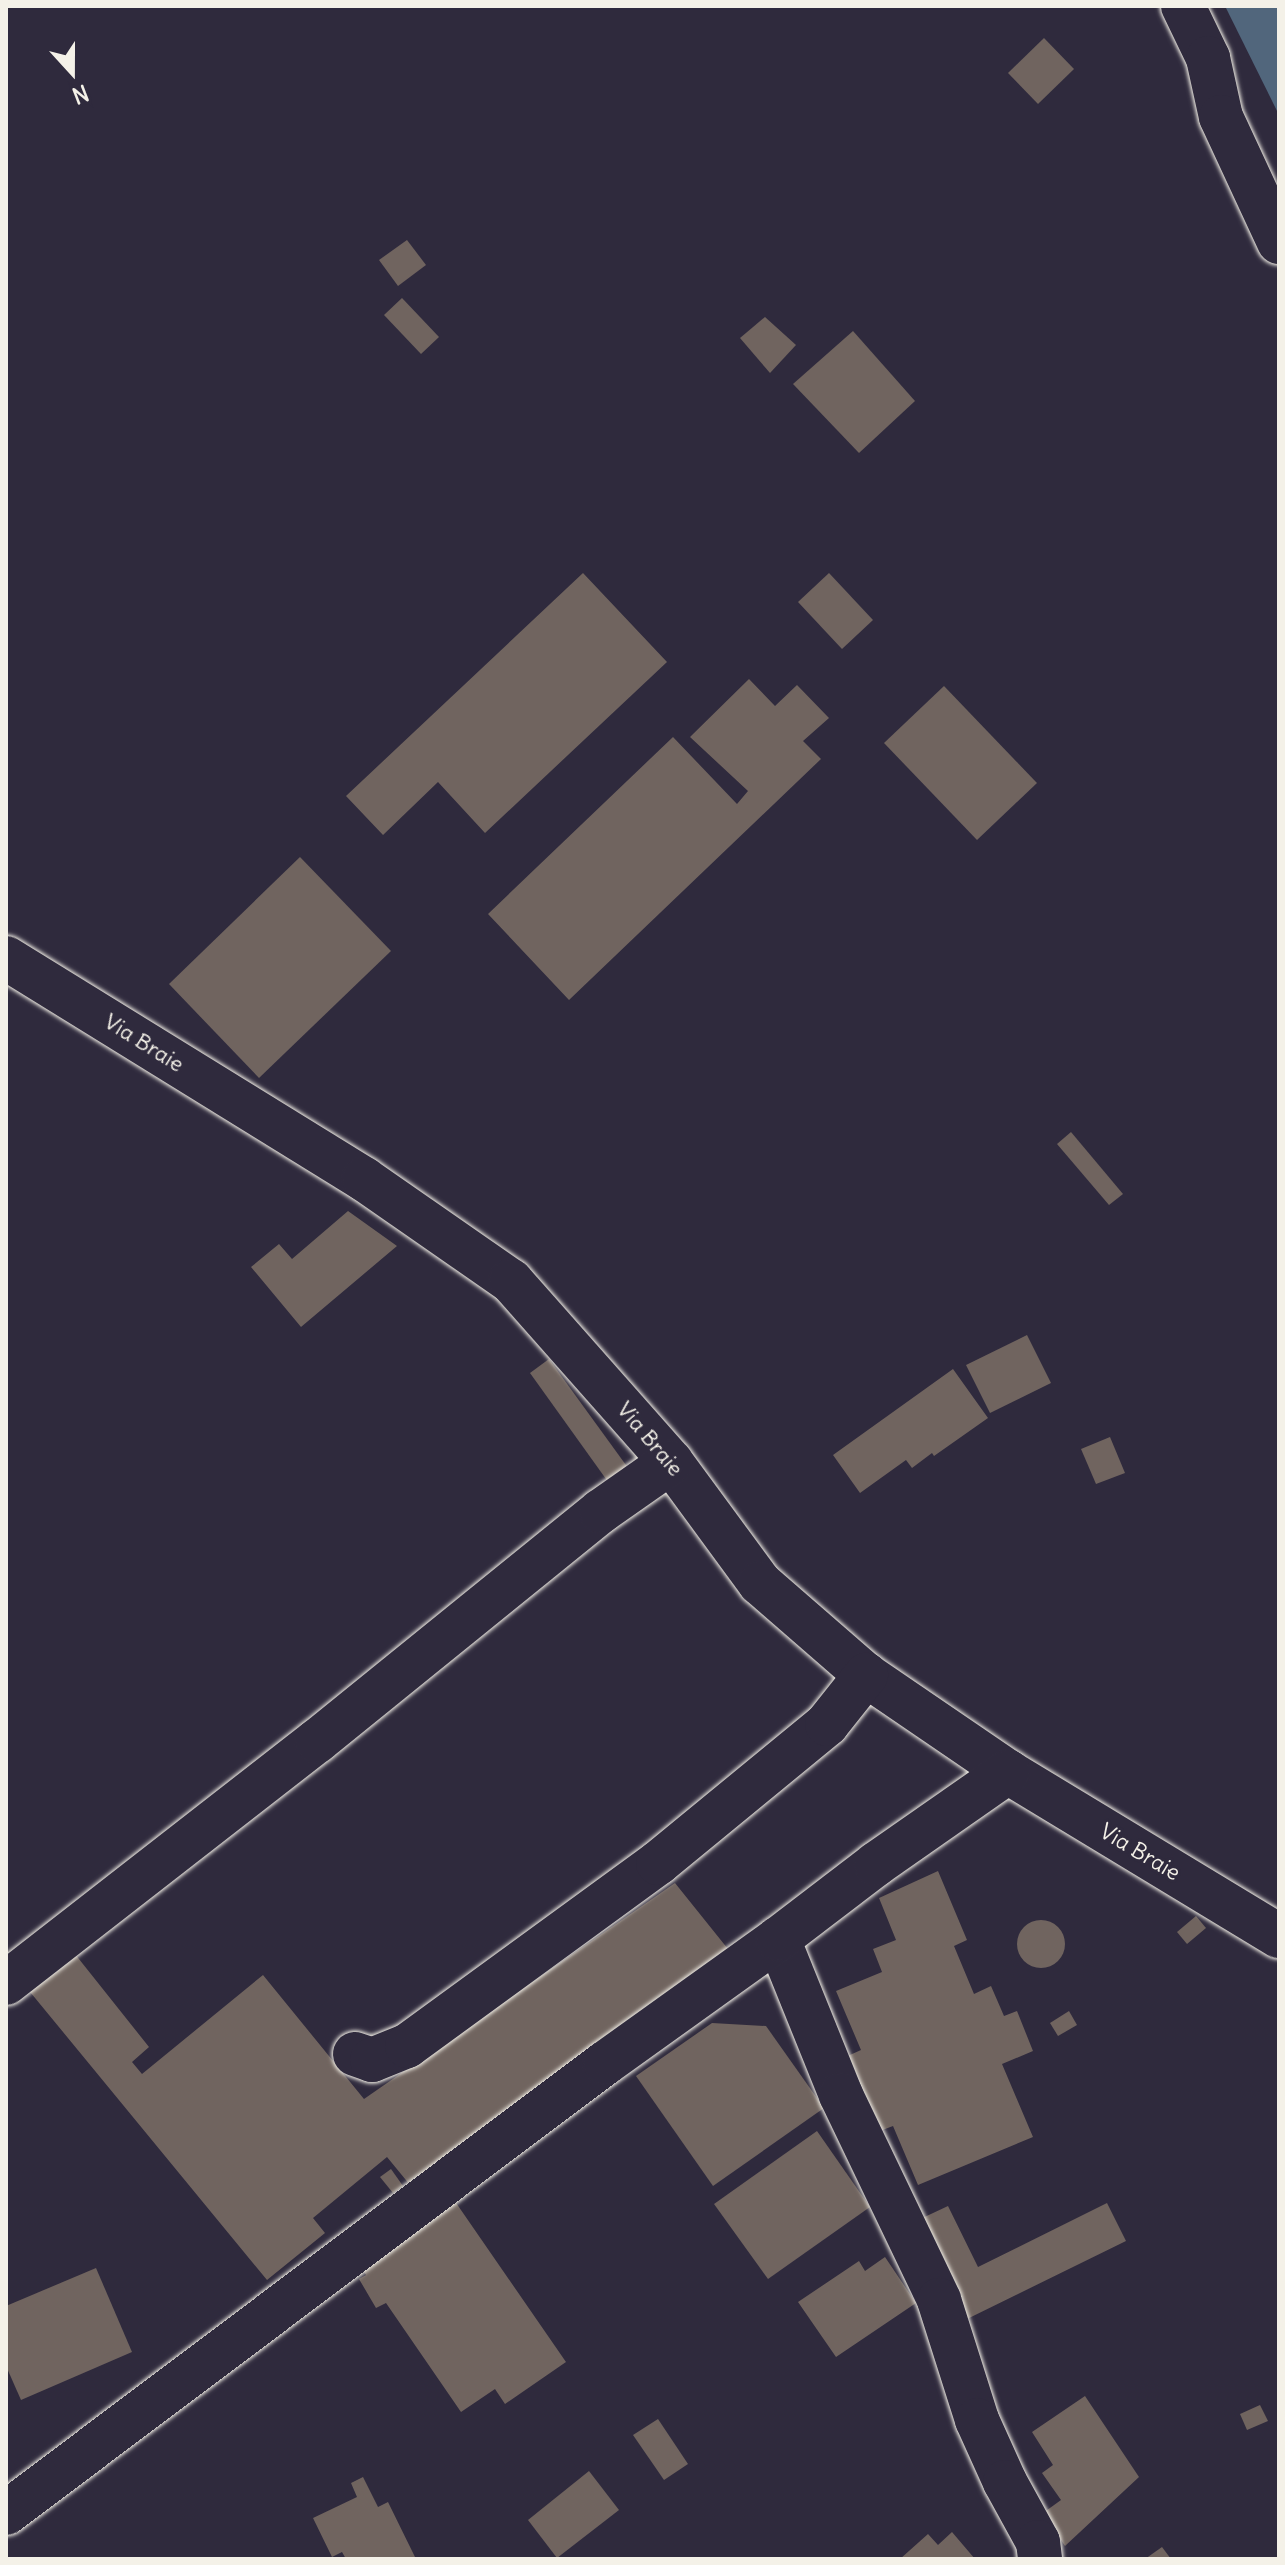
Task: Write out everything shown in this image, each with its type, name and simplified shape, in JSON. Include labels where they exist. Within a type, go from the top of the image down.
[{"type":"street","points":[[1183,6],[1208,58],[1221,117],[1279,242]]},
{"type":"street","name":"Via Braie","points":[[6,958],[364,1179],[511,1281],[671,1462],[760,1583],[866,1675],[1008,1772],[1279,1936]]},
{"type":"street","points":[[6,1983],[317,1741],[601,1511],[671,1462]]},
{"type":"street","points":[[355,2054],[372,2060],[407,2046],[658,1863],[827,1724],[866,1675]]},
{"type":"street","points":[[6,2513],[349,2253],[876,1864],[1008,1772]]},
{"type":"street","points":[[778,1939],[841,2095],[939,2300],[977,2420],[1005,2482],[1038,2542],[1040,2559]]},
{"type":"water","points":[[1225,6],[1279,6],[1279,115]]},
{"type":"building","points":[[1044,38],[1074,69],[1038,104],[1008,73]]},
{"type":"building","points":[[407,240],[426,265],[398,286],[379,260]]},
{"type":"building","points":[[402,298],[439,337],[421,354],[384,315]]},
{"type":"building","points":[[765,317],[796,345],[770,373],[740,338]]},
{"type":"building","points":[[853,331],[915,401],[859,453],[793,384]]},
{"type":"building","points":[[583,573],[667,662],[485,833],[438,782],[383,835],[346,796]]},
{"type":"building","points":[[829,573],[873,620],[842,649],[798,602]]},
{"type":"building","points":[[749,679],[775,706],[797,685],[829,718],[803,741],[821,759],[569,1000],[488,914],[673,737],[737,804],[748,791],[690,737]]},
{"type":"building","points":[[944,686],[1037,783],[977,840],[884,743]]},
{"type":"building","points":[[300,857],[391,951],[259,1078],[169,984]]},
{"type":"building","points":[[1071,1132],[1123,1194],[1109,1205],[1057,1144]]},
{"type":"building","points":[[348,1211],[397,1246],[301,1327],[251,1267],[279,1244],[292,1259]]},
{"type":"building","points":[[1027,1335],[1051,1383],[990,1413],[966,1365]]},
{"type":"building","points":[[549,1359],[631,1472],[611,1486],[530,1373]]},
{"type":"building","points":[[953,1369],[988,1418],[934,1456],[932,1453],[912,1468],[906,1460],[860,1493],[833,1455]]},
{"type":"building","points":[[1110,1437],[1125,1473],[1096,1484],[1081,1449]]},
{"type":"building","points":[[938,1871],[967,1940],[954,1946],[974,1994],[991,1986],[1004,2016],[1017,2011],[1033,2051],[1002,2064],[1033,2137],[918,2185],[893,2126],[872,2134],[841,2059],[861,2050],[836,1991],[882,1972],[873,1949],[896,1940],[879,1898]]},
{"type":"building","points":[[675,1883],[732,1954],[410,2185],[387,2157],[313,2218],[325,2233],[267,2280],[26,1987],[71,1949],[149,2047],[132,2062],[142,2074],[263,1975],[364,2099]]},
{"type":"building","points":[[1196,1916],[1206,1928],[1187,1944],[1177,1932]]},
{"type":"building","points":[[1041,1920],[1058,1927],[1065,1944],[1058,1961],[1041,1968],[1024,1961],[1017,1944],[1024,1927]]},
{"type":"building","points":[[1069,2011],[1077,2025],[1058,2036],[1050,2023]]},
{"type":"building","points":[[712,2023],[766,2026],[824,2108],[713,2186],[636,2076]]},
{"type":"building","points":[[817,2131],[870,2207],[768,2279],[714,2204]]},
{"type":"building","points":[[391,2169],[403,2186],[393,2193],[380,2177]]},
{"type":"building","points":[[452,2197],[566,2362],[505,2404],[495,2389],[461,2412],[386,2303],[376,2308],[359,2279],[366,2275],[358,2262]]},
{"type":"building","points":[[1107,2203],[1126,2241],[965,2320],[916,2221],[948,2206],[978,2267]]},
{"type":"building","points":[[885,2257],[916,2303],[836,2357],[798,2302],[859,2261],[865,2271]]},
{"type":"building","points":[[96,2268],[132,2352],[21,2400],[6,2366],[6,2306]]},
{"type":"building","points":[[1085,2396],[1139,2477],[1065,2546],[1043,2513],[1061,2500],[1042,2473],[1053,2465],[1032,2432]]},
{"type":"building","points":[[1260,2405],[1268,2421],[1247,2430],[1240,2414]]},
{"type":"building","points":[[658,2419],[688,2464],[664,2480],[633,2435]]},
{"type":"building","points":[[589,2471],[619,2510],[557,2558],[528,2520]]},
{"type":"building","points":[[363,2477],[378,2507],[388,2502],[415,2557],[346,2559],[342,2552],[332,2557],[313,2518],[357,2497],[351,2483]]},
{"type":"building","points":[[952,2532],[975,2559],[900,2559],[928,2534],[938,2545]]},
{"type":"building","points":[[1162,2547],[1171,2559],[1145,2559]]}]
